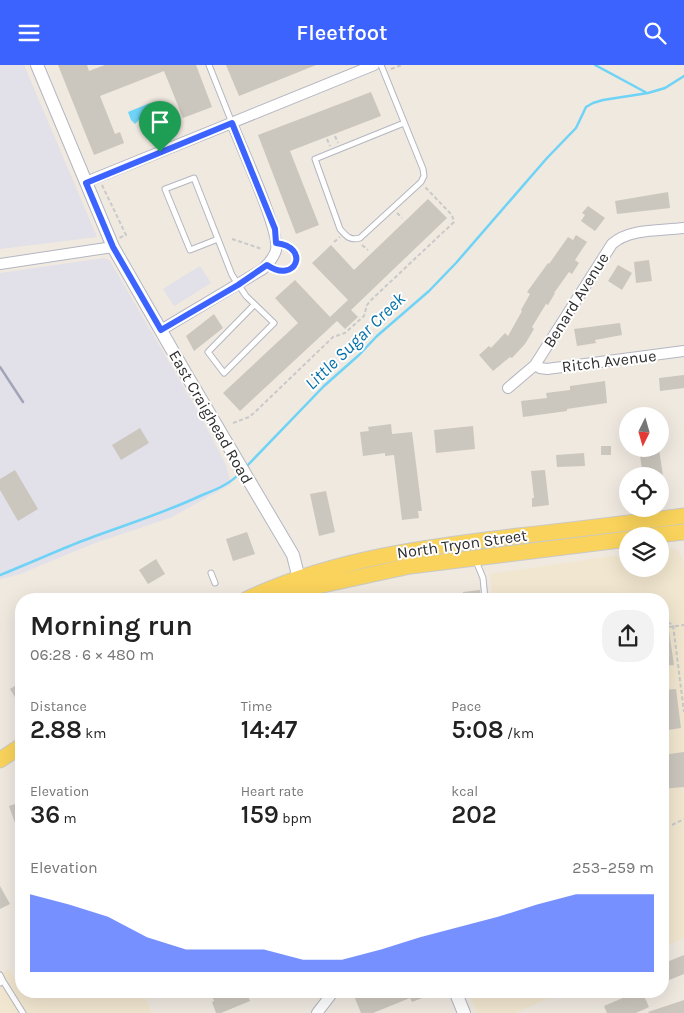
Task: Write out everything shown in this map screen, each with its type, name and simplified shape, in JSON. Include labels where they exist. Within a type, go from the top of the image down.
[{"type":"main road","name":"North Tryon Street","points":[[302,589],[343,564],[391,553],[684,517]]},
{"type":"main road","points":[[669,534],[684,532]]},
{"type":"main road","name":"North Tryon Street","points":[[280,593],[383,571],[476,557],[619,540]]},
{"type":"main road","points":[[0,760],[15,750]]},
{"type":"street","name":"East Craighead Road","points":[[37,65],[113,247],[293,555],[302,589]]},
{"type":"street","points":[[86,183],[374,65]]},
{"type":"street","points":[[161,330],[238,285],[267,265],[276,251],[275,229],[232,123]]},
{"type":"street","name":"Benard Avenue","points":[[508,388],[534,365],[612,244],[624,236],[633,234],[684,228]]},
{"type":"street","points":[[0,264],[113,247]]},
{"type":"street","name":"Ritch Avenue","points":[[534,365],[547,369],[684,351]]},
{"type":"street","points":[[317,1013],[329,998]]},
{"type":"street","points":[[457,998],[464,1013]]},
{"type":"lane","points":[[209,65],[232,123]]},
{"type":"lane","points":[[381,65],[423,169],[424,176],[421,182],[360,238],[347,237],[340,229],[315,159],[404,123]]},
{"type":"lane","points":[[218,239],[190,250],[165,189],[194,178],[238,285],[254,305],[274,323],[224,373],[208,352],[254,305]]},
{"type":"lane","points":[[267,265],[282,272],[294,267],[296,253],[286,244],[276,243]]},
{"type":"lane","points":[[476,557],[477,565],[483,578],[484,593]]},
{"type":"lane","points":[[211,573],[215,583]]},
{"type":"lane","points":[[1,980],[23,1013]]},
{"type":"path","points":[[233,423],[249,417],[333,337],[345,333],[365,315],[370,301],[454,222],[452,215],[423,185]]},
{"type":"path","points":[[104,188],[126,235]]},
{"type":"path","points":[[232,239],[262,249]]},
{"type":"path","points":[[669,623],[673,626],[684,712]]},
{"type":"path","points":[[669,627],[684,625]]},
{"type":"path","points":[[672,825],[684,819]]},
{"type":"shaded area","points":[[0,65],[24,65],[97,237],[0,249]]},
{"type":"shaded area","points":[[104,258],[110,261],[201,417],[226,465],[231,484],[172,517],[95,543],[20,574],[0,579],[0,273]]},
{"type":"shaded area","points":[[200,266],[211,283],[174,306],[163,289]]},
{"type":"shaded area","points":[[669,548],[677,550],[682,557],[684,566],[684,938],[669,944],[669,593],[492,593],[490,574],[619,555],[619,577],[669,577]]},
{"type":"shaded area","points":[[9,969],[15,979],[15,998],[146,998],[152,1013],[0,1013],[0,975]]},
{"type":"shaded area","points":[[471,998],[549,998],[516,1013],[477,1013]]},
{"type":"water","points":[[150,103],[153,113],[142,117],[135,124],[128,112]]},
{"type":"building","points":[[58,65],[87,65],[89,71],[105,65],[196,65],[212,107],[183,118],[164,71],[100,96],[115,134],[120,132],[124,143],[94,155]]},
{"type":"building","points":[[226,65],[316,65],[239,96]]},
{"type":"building","points":[[371,92],[381,116],[290,151],[319,225],[296,234],[258,135]]},
{"type":"building","points":[[668,192],[670,208],[617,214],[615,201]]},
{"type":"building","points":[[428,199],[447,218],[351,310],[358,317],[345,329],[337,321],[240,411],[223,393],[298,323],[275,298],[295,280],[330,317],[348,300],[312,263],[331,245],[354,270]]},
{"type":"building","points":[[588,206],[605,218],[595,231],[581,221],[585,215],[582,213]]},
{"type":"building","points":[[576,235],[587,242],[575,260],[579,263],[572,274],[569,272],[548,305],[546,304],[532,327],[534,329],[525,344],[512,358],[510,357],[493,371],[479,355],[489,346],[491,348],[505,333],[508,336],[530,294],[527,292],[568,237],[573,240]]},
{"type":"building","points":[[649,260],[652,281],[636,283],[634,262]]},
{"type":"building","points":[[618,265],[632,273],[622,290],[608,281]]},
{"type":"building","points":[[214,314],[223,328],[194,351],[186,336]]},
{"type":"building","points":[[620,323],[622,335],[595,340],[596,343],[577,346],[574,329]]},
{"type":"building","points":[[684,375],[684,388],[660,391],[659,378]]},
{"type":"building","points":[[605,381],[607,403],[523,417],[521,401],[547,398],[546,393],[570,390],[570,386]]},
{"type":"building","points":[[391,424],[392,434],[412,432],[422,511],[418,511],[419,518],[402,520],[394,455],[385,456],[385,453],[363,456],[360,432],[369,431],[368,427]]},
{"type":"building","points":[[473,426],[475,449],[436,453],[434,430]]},
{"type":"building","points":[[140,428],[149,443],[121,460],[112,445]]},
{"type":"building","points":[[601,446],[611,446],[611,455],[601,455]]},
{"type":"building","points":[[584,453],[585,466],[557,467],[556,455]]},
{"type":"building","points":[[640,457],[660,457],[662,467],[642,467]]},
{"type":"building","points":[[15,470],[38,509],[18,521],[0,490],[0,479]]},
{"type":"building","points":[[545,470],[549,505],[532,507],[532,498],[534,498],[531,471]]},
{"type":"building","points":[[326,491],[335,532],[319,536],[310,494]]},
{"type":"building","points":[[247,532],[255,554],[233,561],[226,539]]},
{"type":"building","points":[[156,559],[165,574],[148,584],[139,570]]},
{"type":"building","points":[[480,590],[480,593],[463,593]]},
{"type":"building","points":[[669,631],[674,665],[669,665]]},
{"type":"building","points":[[15,686],[15,697],[10,689]]},
{"type":"building","points":[[676,689],[681,728],[669,730],[669,690]]},
{"type":"building","points":[[684,752],[684,787],[669,788],[669,754]]},
{"type":"building","points":[[15,804],[15,823],[9,806]]},
{"type":"building","points":[[0,886],[10,904],[0,909]]},
{"type":"building","points":[[684,955],[684,974],[669,980],[669,961]]},
{"type":"building","points":[[213,998],[249,998],[250,1001],[221,1013],[216,1013],[212,1002],[214,1001]]},
{"type":"building","points":[[355,998],[410,998],[373,1013],[361,1013]]},
{"type":"building","points":[[410,998],[422,998],[412,1002]]},
{"type":"building","points":[[623,998],[645,998],[649,1007],[636,1013],[607,1013],[604,1006]]},
{"type":"building","points":[[684,1000],[684,1013],[648,1012]]},
{"type":"waterway","points":[[595,65],[647,93]]},
{"type":"waterway","name":"Little Sugar Creek","points":[[245,468],[324,386],[377,336],[429,291],[456,263],[547,158],[576,128],[586,107],[603,100],[648,93],[665,88],[684,76]]},
{"type":"waterway","name":"Little Sugar Creek","points":[[0,575],[82,541],[186,502],[221,487],[240,473]]},
{"type":"railway","points":[[0,367],[23,402]]},
{"type":"route","points":[[232,123],[275,229],[276,243],[286,244],[296,253],[294,267],[288,271],[275,270],[267,265],[238,285],[161,330],[113,247],[86,183],[160,152],[232,123]]}]
